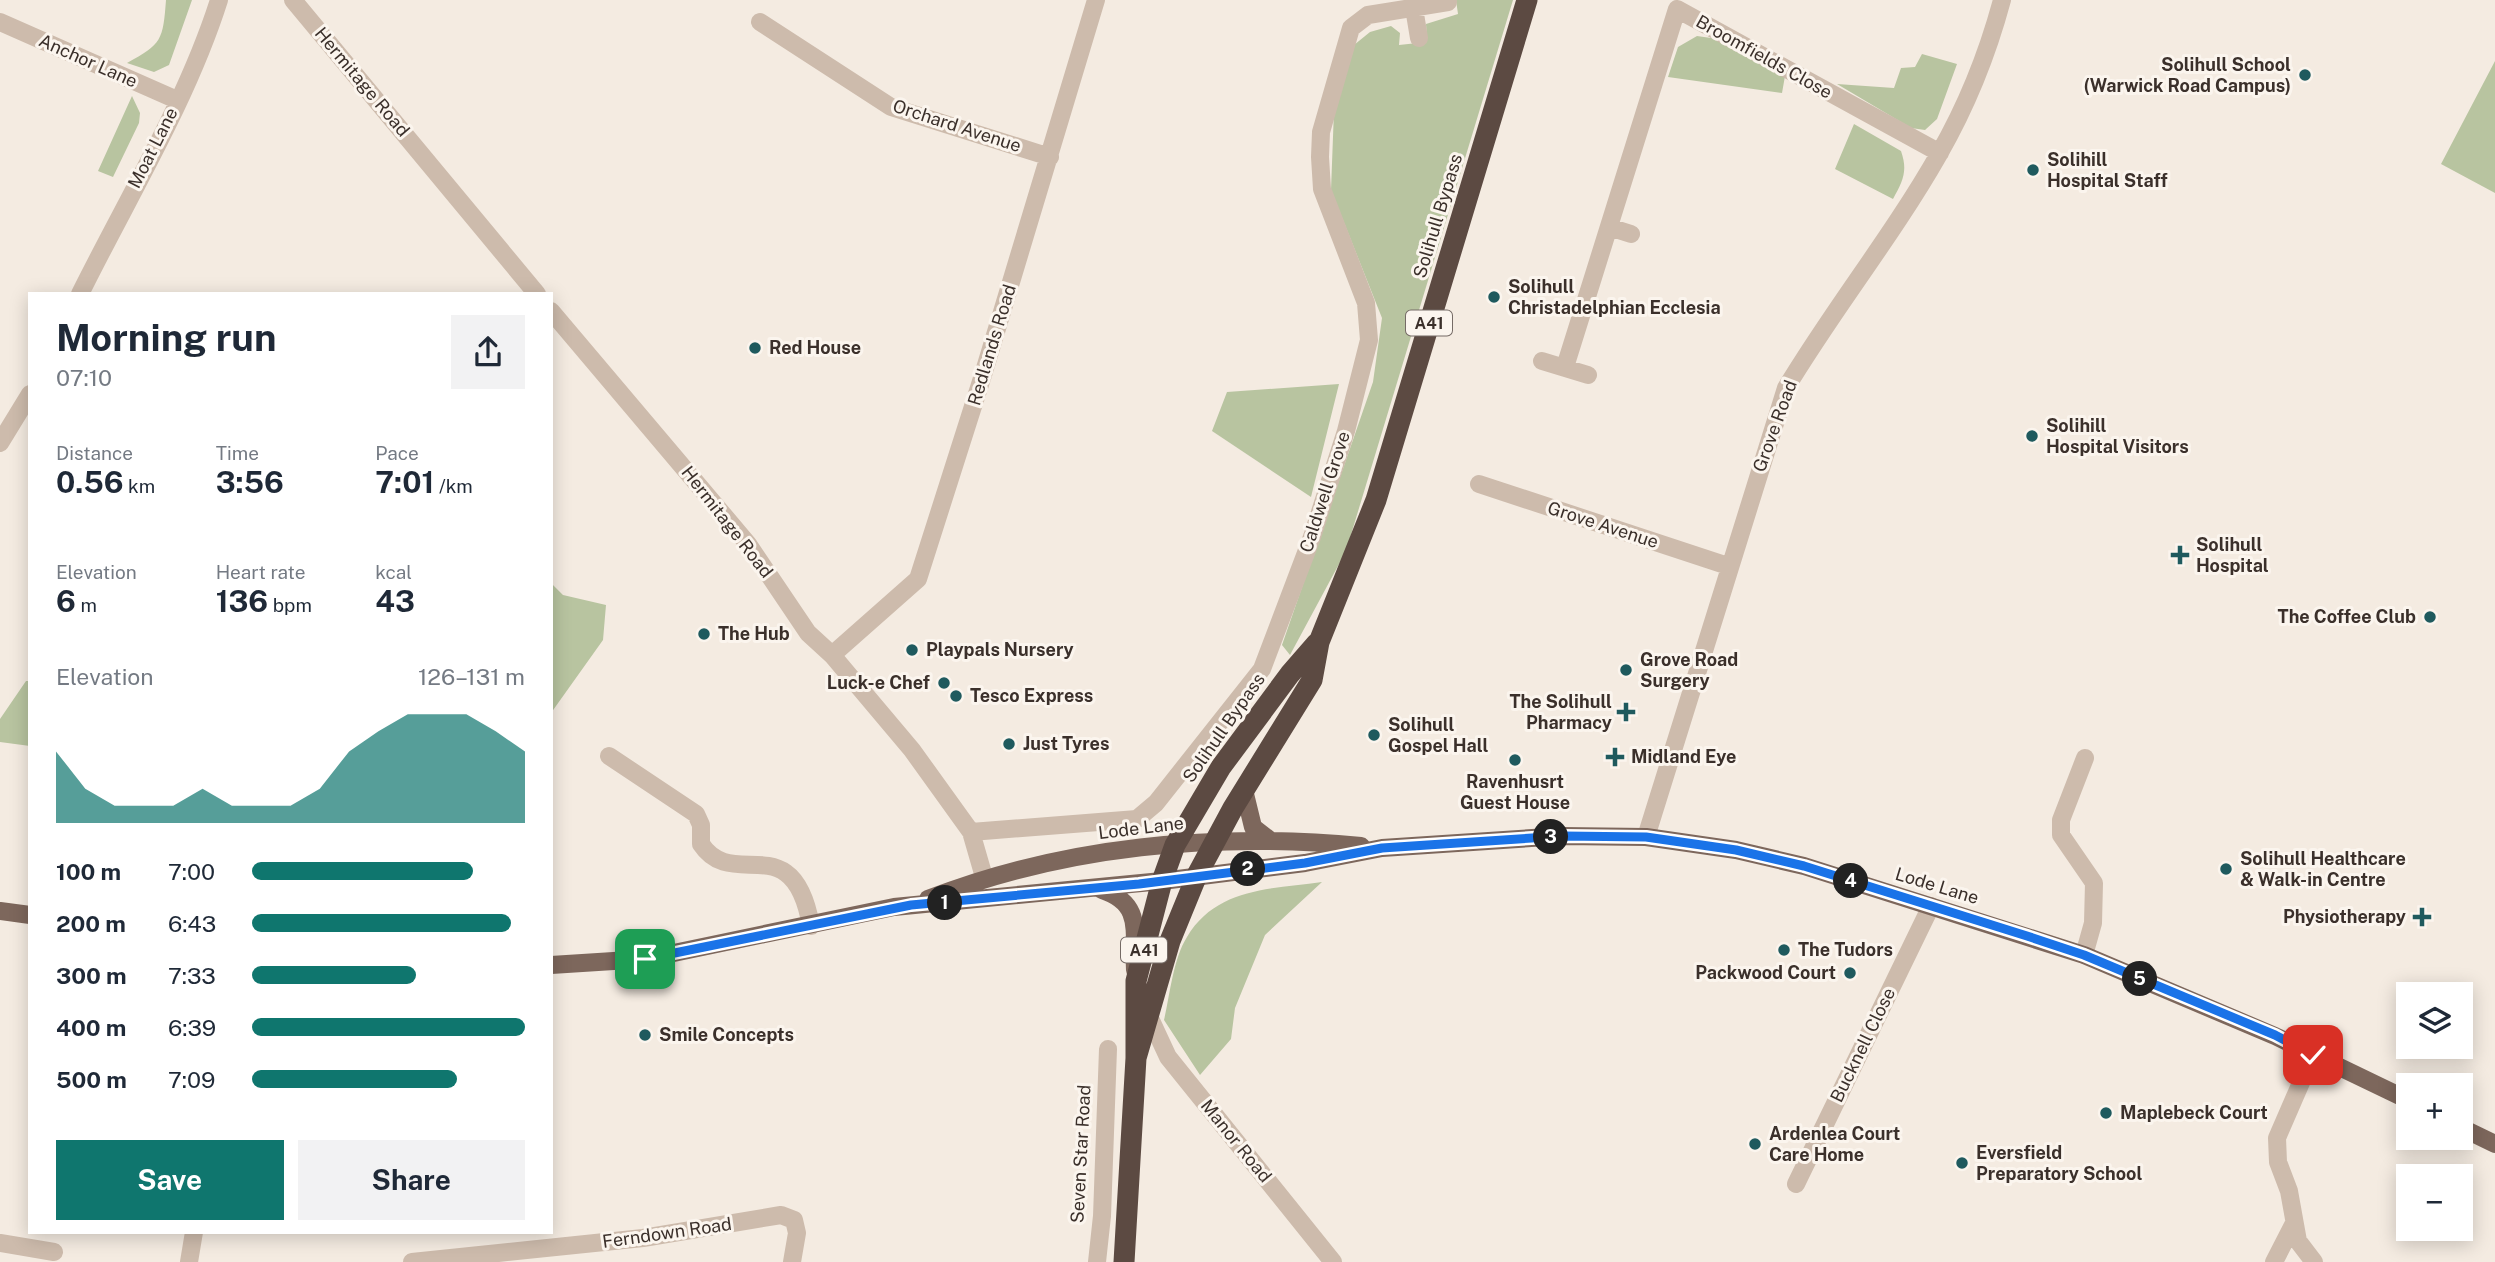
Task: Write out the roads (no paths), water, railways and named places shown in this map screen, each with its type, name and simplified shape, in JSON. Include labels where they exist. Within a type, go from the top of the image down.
[{"type":"highway","name":"Solihull Bypass","points":[[1214,841],[1312,680],[1319,642],[1376,500],[1527,0]]},
{"type":"highway","name":"Solihull Bypass","points":[[1175,845],[1231,752],[1319,642]]},
{"type":"highway","name":"A41","points":[[1136,1058],[1170,941],[1214,841]]},
{"type":"highway","name":"A41","points":[[1124,1262],[1136,1058],[1136,981],[1162,881],[1175,845]]},
{"type":"main road","points":[[1244,790],[1252,827],[1271,841]]},
{"type":"main road","name":"Lode Lane","points":[[553,965],[645,959],[911,905],[1162,881],[1305,863],[1382,848],[1563,836],[1646,837],[1736,850],[1804,866],[2084,955],[2275,1035],[2396,1094]]},
{"type":"main road","name":"Lode Lane","points":[[911,905],[984,877],[1082,856],[1214,841],[1271,841],[1382,848]]},
{"type":"main road","points":[[1097,888],[1122,897],[1130,907],[1136,981]]},
{"type":"main road","points":[[0,911],[28,915]]},
{"type":"main road","points":[[2473,1133],[2495,1144]]},
{"type":"street","name":"Moat Lane","points":[[81,292],[177,100],[209,30],[219,0]]},
{"type":"street","name":"Hermitage Road","points":[[293,0],[535,292]]},
{"type":"street","name":"Redlands Road","points":[[832,655],[918,579],[1050,157],[1096,0]]},
{"type":"street","name":"Caldwell Grove","points":[[971,832],[1137,819],[1156,803],[1262,669],[1312,537],[1346,431],[1369,340],[1366,303],[1322,189],[1321,132],[1351,28],[1368,16],[1448,2]]},
{"type":"street","name":"Broomfields Close","points":[[1565,367],[1678,5],[1940,153]]},
{"type":"street","name":"Grove Road","points":[[1646,837],[1728,566],[1786,388],[1824,323],[1880,248],[1940,153],[1967,95],[2000,6]]},
{"type":"street","points":[[1414,8],[1419,38]]},
{"type":"street","name":"Anchor Lane","points":[[0,22],[177,100]]},
{"type":"street","name":"Orchard Avenue","points":[[760,22],[891,107],[1050,157]]},
{"type":"street","points":[[1609,227],[1631,234]]},
{"type":"street","name":"Hermitage Road","points":[[553,313],[748,544],[807,633],[832,655],[912,750],[971,832],[984,877]]},
{"type":"street","points":[[1542,361],[1588,375]]},
{"type":"street","points":[[0,443],[28,397]]},
{"type":"street","name":"Grove Avenue","points":[[1479,484],[1728,566]]},
{"type":"street","points":[[609,756],[696,814],[701,825],[701,844],[716,859],[777,868],[794,877],[807,904],[811,926]]},
{"type":"street","points":[[2084,955],[2093,923],[2094,883],[2061,835],[2061,820],[2085,758]]},
{"type":"street","name":"Bucknell Close","points":[[1796,1184],[1931,906]]},
{"type":"street","name":"Manor Road","points":[[1148,1014],[1168,1057],[1333,1262]]},
{"type":"street","name":"Seven Star Road","points":[[1097,1262],[1102,1216],[1108,1049]]},
{"type":"street","points":[[2313,1055],[2277,1138],[2278,1162],[2289,1191],[2298,1241],[2314,1262]]},
{"type":"street","name":"Ferndown Road","points":[[412,1262],[643,1238],[782,1215],[794,1220],[797,1233],[792,1262]]},
{"type":"street","points":[[2274,1262],[2294,1223]]},
{"type":"street","points":[[189,1262],[194,1234]]},
{"type":"street","points":[[0,1243],[54,1252]]},
{"type":"place","name":"Solihull School (Warwick Road Campus)","points":[[2305,75]]},
{"type":"place","name":"Solihill Hospital Staff","points":[[2033,170]]},
{"type":"place","name":"Solihull Christadelphian Ecclesia","points":[[1494,297]]},
{"type":"place","name":"Red House","points":[[755,348]]},
{"type":"place","name":"Solihill Hospital Visitors","points":[[2032,436]]},
{"type":"place","name":"Solihull Hospital","points":[[2180,555]]},
{"type":"place","name":"The Coffee Club","points":[[2430,617]]},
{"type":"place","name":"The Hub","points":[[704,634]]},
{"type":"place","name":"Playpals Nursery","points":[[912,650]]},
{"type":"place","name":"Grove Road Surgery","points":[[1626,670]]},
{"type":"place","name":"Luck-e Chef","points":[[944,683]]},
{"type":"place","name":"Tesco Express","points":[[956,696]]},
{"type":"place","name":"The Solihull Pharmacy","points":[[1626,712]]},
{"type":"place","name":"Solihull Gospel Hall","points":[[1374,735]]},
{"type":"place","name":"Just Tyres","points":[[1009,744]]},
{"type":"place","name":"Midland Eye","points":[[1615,757]]},
{"type":"place","name":"Ravenhusrt Guest House","points":[[1515,760]]},
{"type":"place","name":"Solihull Healthcare & Walk-in Centre","points":[[2226,869]]},
{"type":"place","name":"Physiotherapy","points":[[2422,917]]},
{"type":"place","name":"The Tudors","points":[[1784,950]]},
{"type":"place","name":"Packwood Court","points":[[1850,973]]},
{"type":"place","name":"Smile Concepts","points":[[645,1035]]},
{"type":"place","name":"Maplebeck Court","points":[[2106,1113]]},
{"type":"place","name":"Ardenlea Court Care Home","points":[[1755,1144]]},
{"type":"place","name":"Eversfield Preparatory School","points":[[1962,1163]]}]
